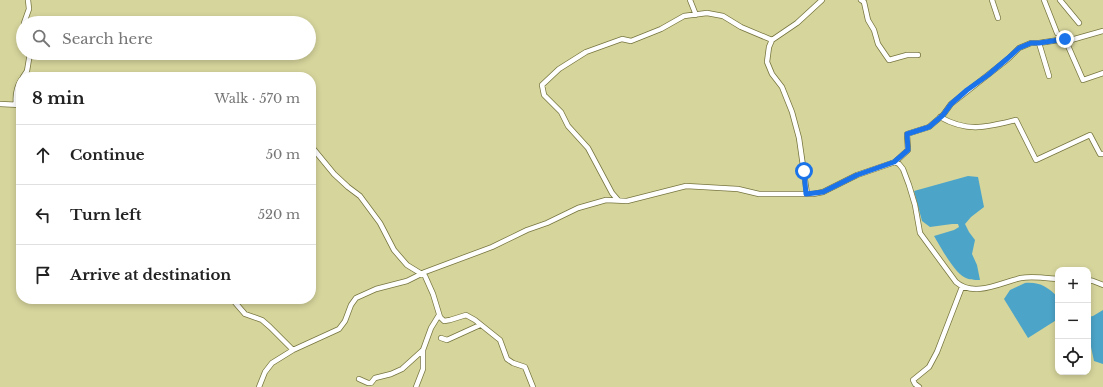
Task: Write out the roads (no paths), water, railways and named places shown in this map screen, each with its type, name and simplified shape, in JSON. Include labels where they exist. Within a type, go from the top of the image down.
[{"type":"street","points":[[26,16],[29,9],[28,0]]},
{"type":"street","points":[[690,0],[696,14]]},
{"type":"street","points":[[806,194],[799,138],[792,112],[782,87],[772,74],[767,62],[769,47],[772,40],[797,23],[822,0]]},
{"type":"street","points":[[861,0],[864,2],[868,20],[874,30],[878,44],[889,60],[907,55],[918,55]]},
{"type":"street","points":[[992,0],[998,18]]},
{"type":"street","points":[[1044,0],[1057,33]]},
{"type":"street","points":[[1060,0],[1079,24]]},
{"type":"street","points":[[618,200],[612,194],[588,148],[568,126],[561,112],[544,95],[542,84],[559,70],[586,52],[622,39],[631,41],[662,29],[684,16],[707,13],[723,16],[741,27],[772,40]]},
{"type":"street","points":[[259,387],[265,372],[272,363],[293,350],[339,330],[346,321],[356,298],[376,289],[407,281],[420,274],[492,247],[578,208],[606,200],[627,201],[686,186],[738,189],[759,194],[806,194],[823,192],[857,175],[894,162],[908,150],[907,134],[929,127],[951,104],[998,67],[1019,48],[1031,43],[1065,39],[1071,40],[1103,31]]},
{"type":"street","points":[[1065,39],[1083,80],[1103,73]]},
{"type":"street","points":[[1039,43],[1049,76]]},
{"type":"street","points":[[26,72],[29,60]]},
{"type":"street","points":[[0,104],[16,104]]},
{"type":"street","points":[[940,117],[951,123],[972,128],[988,127],[1016,120],[1036,160],[1090,135],[1100,154],[1103,154]]},
{"type":"street","points":[[316,152],[334,174],[360,196],[385,230],[394,250],[407,266],[425,276],[433,294],[440,317],[444,321],[466,315],[480,324],[500,340],[507,359],[512,363],[525,367],[532,387]]},
{"type":"street","points":[[894,162],[899,164],[903,169],[909,185],[915,205],[920,233],[956,282],[962,287],[981,288],[996,286],[1022,278],[1055,279]]},
{"type":"street","points":[[1091,280],[1103,285]]},
{"type":"street","points":[[919,387],[913,380],[929,367],[937,352],[962,287]]},
{"type":"street","points":[[236,304],[245,314],[262,320],[293,350]]},
{"type":"street","points":[[416,387],[423,369],[423,350],[431,328],[439,314]]},
{"type":"street","points":[[441,338],[447,340],[480,324]]},
{"type":"street","points":[[359,379],[368,384],[375,378],[391,374],[402,369],[423,350]]},
{"type":"water","points":[[968,176],[978,177],[984,207],[971,217],[965,224],[975,240],[972,254],[977,265],[980,280],[968,279],[960,274],[934,236],[954,230],[959,227],[958,224],[930,227],[922,221],[914,191]]},
{"type":"water","points":[[1025,283],[1035,283],[1040,284],[1050,290],[1055,294],[1055,321],[1028,338],[1004,299],[1010,290]]},
{"type":"water","points":[[1103,310],[1103,364],[1094,361],[1091,347],[1091,316]]}]
